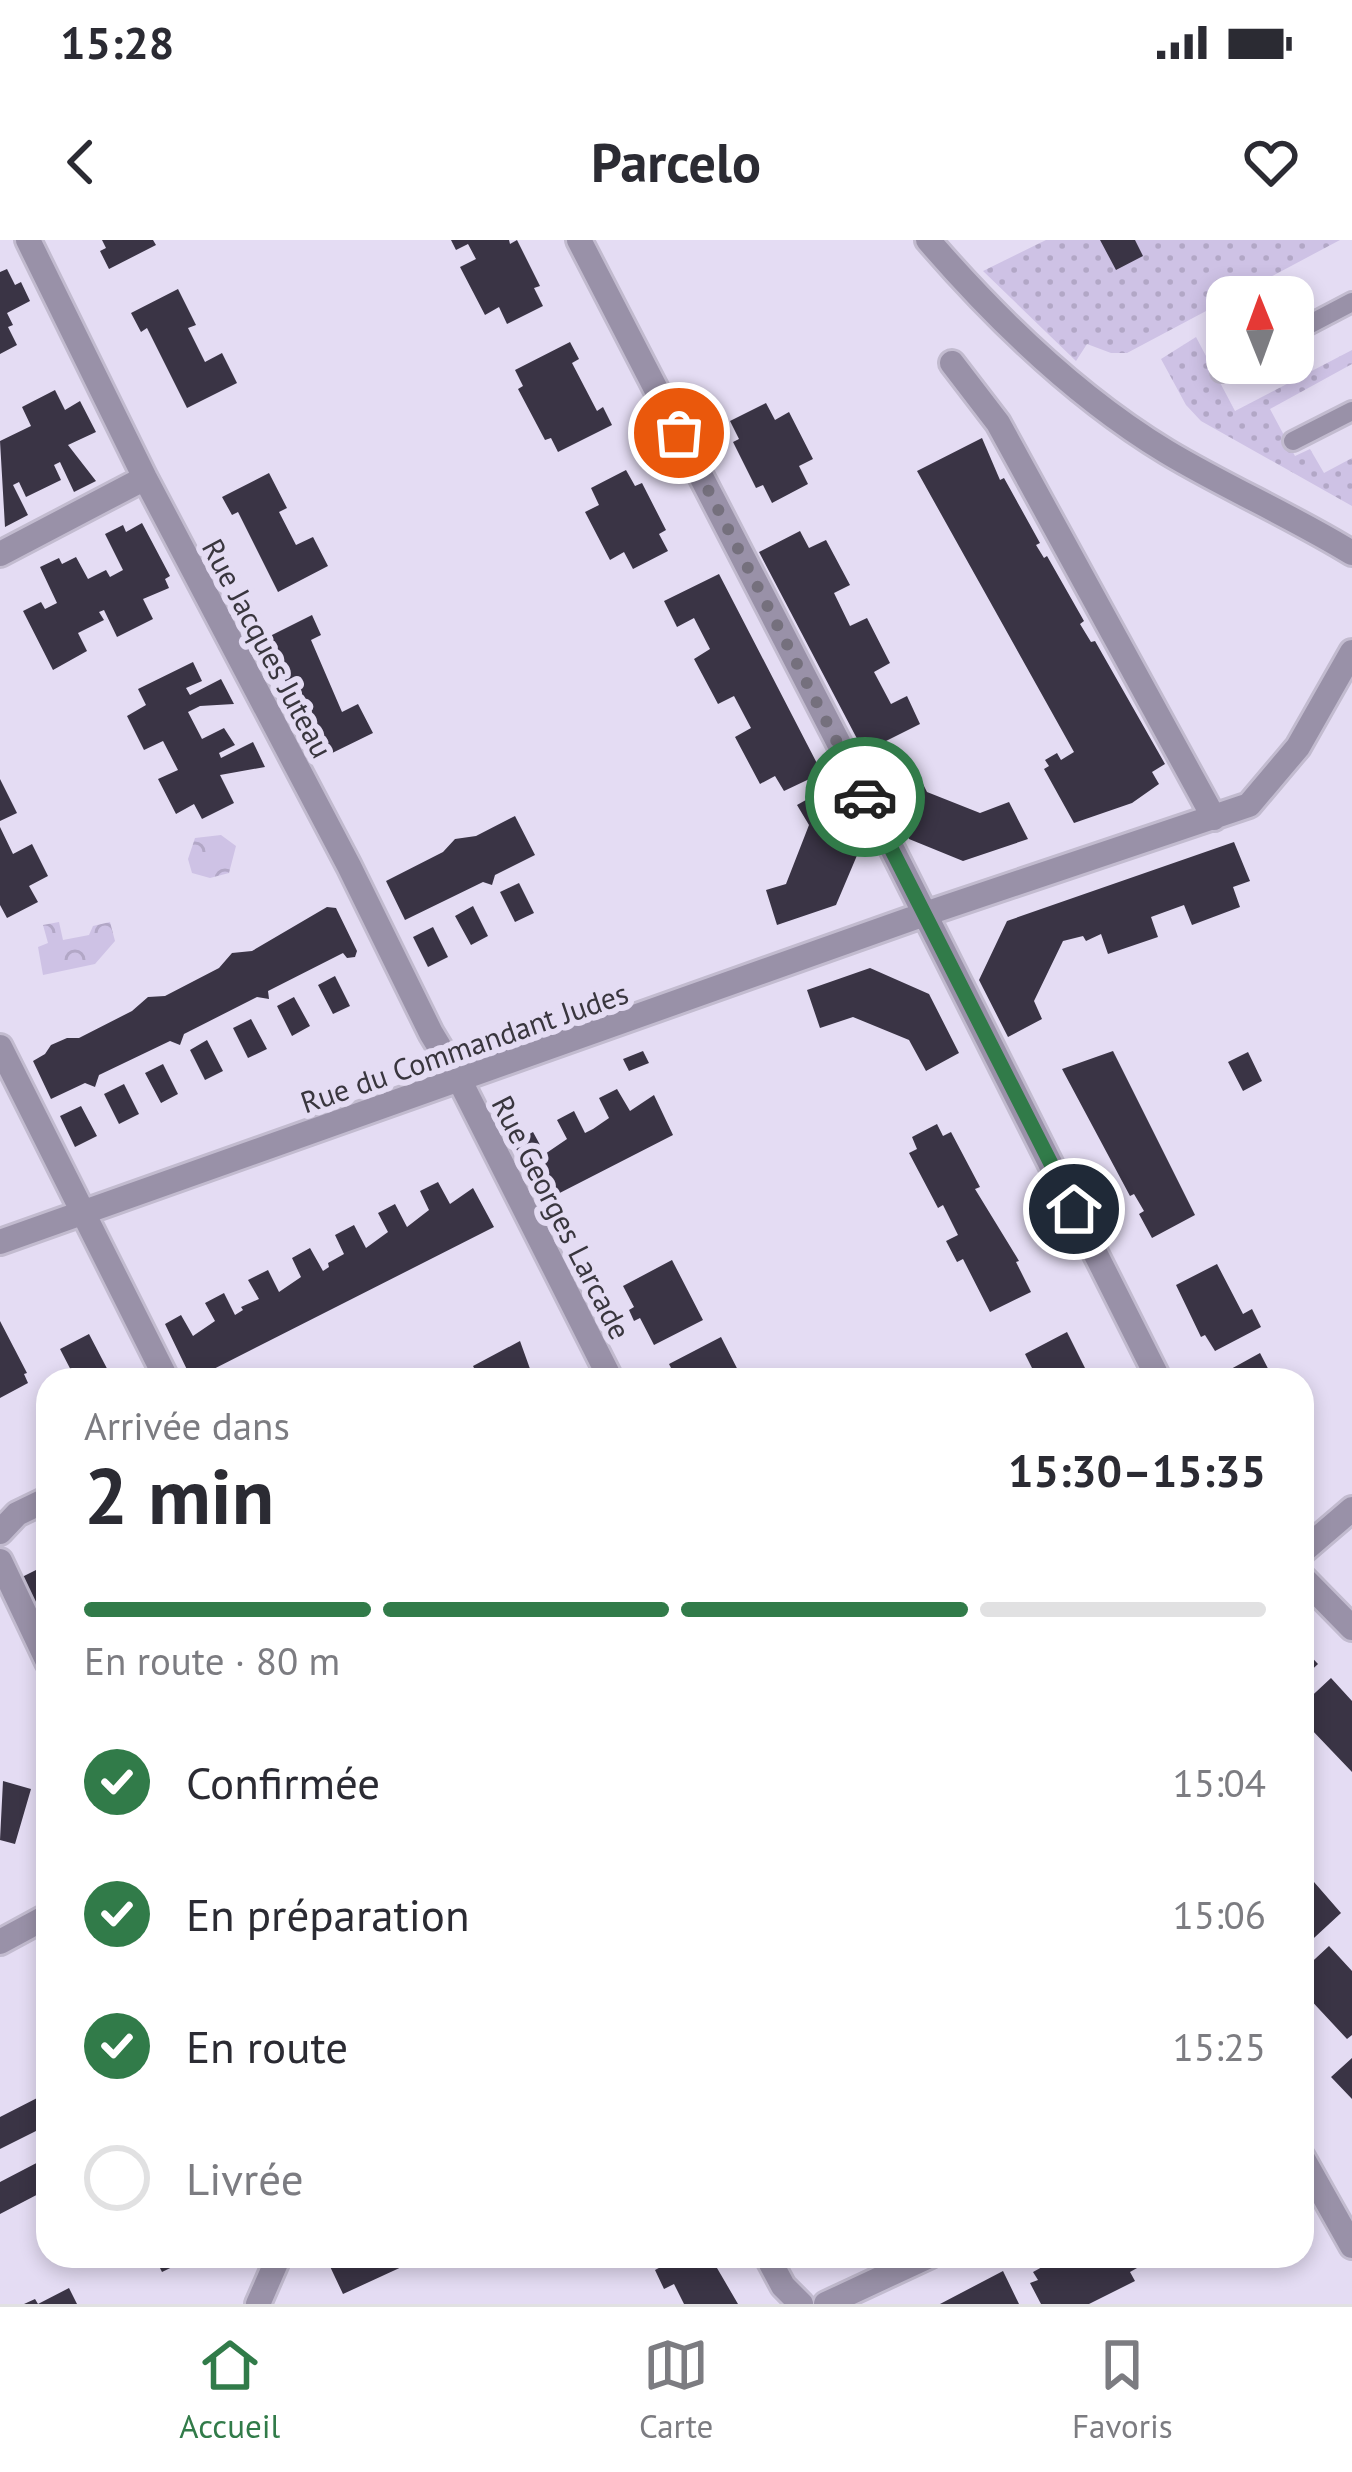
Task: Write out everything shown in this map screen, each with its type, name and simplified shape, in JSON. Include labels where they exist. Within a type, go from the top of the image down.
[{"type":"street","name":"Rue Jacques Juteau","points":[[28,240],[430,1033],[460,1081]]},
{"type":"street","points":[[580,240],[1153,1368]]},
{"type":"street","points":[[928,240],[1001,320],[1113,416],[1166,451],[1352,553]]},
{"type":"street","points":[[952,363],[998,424],[1214,818]]},
{"type":"street","points":[[0,554],[146,478]]},
{"type":"street","name":"Rue du Commandant Judes","points":[[0,1242],[922,915],[1249,805],[1298,747],[1348,670]]},
{"type":"street","points":[[0,1047],[161,1368]]},
{"type":"street","name":"Rue Georges Larcade","points":[[460,1081],[605,1368]]},
{"type":"street","points":[[0,1532],[17,1514],[36,1505]]},
{"type":"street","points":[[1314,1542],[1352,1509]]},
{"type":"street","points":[[0,1562],[36,1637]]},
{"type":"street","points":[[1314,1589],[1352,1628]]},
{"type":"street","points":[[0,1942],[36,1922]]},
{"type":"street","points":[[1314,2177],[1351,2238]]},
{"type":"street","points":[[258,2304],[274,2268]]},
{"type":"street","points":[[773,2268],[801,2304]]},
{"type":"street","points":[[826,2304],[903,2268]]},
{"type":"lane","points":[[1314,322],[1352,302]]},
{"type":"lane","points":[[1293,441],[1352,411]]},
{"type":"green space","points":[[1046,240],[1340,240],[1272,276],[1206,276],[1206,311],[1127,353],[1087,344],[1076,361],[983,271]]},
{"type":"green space","points":[[1196,337],[1206,356],[1206,384],[1221,384],[1235,411],[1287,384],[1314,384],[1314,370],[1352,350],[1352,364],[1270,409],[1295,456],[1310,449],[1324,473],[1352,458],[1352,506],[1201,421],[1186,405],[1161,359]]},
{"type":"green space","points":[[221,835],[236,846],[229,873],[210,878],[192,873],[188,859],[195,838]]},
{"type":"green space","points":[[59,922],[63,940],[89,935],[93,926],[110,922],[115,941],[95,964],[43,975],[38,947],[48,943],[43,925]]},
{"type":"building","points":[[102,240],[153,240],[156,245],[109,269],[100,251],[106,248]]},
{"type":"building","points":[[451,240],[509,240],[510,244],[517,240],[540,286],[534,288],[543,306],[507,324],[499,307],[485,315],[460,267],[476,259],[468,244],[456,250]]},
{"type":"building","points":[[1100,240],[1135,240],[1143,256],[1116,270]]},
{"type":"building","points":[[7,269],[15,285],[21,282],[30,301],[7,313],[17,345],[0,354],[0,272]]},
{"type":"building","points":[[178,289],[196,325],[188,328],[205,362],[222,353],[237,383],[187,408],[147,328],[141,332],[131,313]]},
{"type":"building","points":[[570,342],[579,359],[572,363],[597,411],[603,407],[612,425],[558,452],[551,438],[545,440],[518,389],[523,386],[515,370]]},
{"type":"building","points":[[55,390],[65,410],[80,401],[96,432],[68,445],[96,481],[74,492],[60,462],[54,465],[61,480],[26,497],[19,482],[13,485],[28,515],[5,527],[0,441],[31,426],[22,407]]},
{"type":"building","points":[[766,403],[775,420],[789,412],[813,459],[799,466],[808,484],[772,503],[763,485],[756,488],[733,442],[739,439],[730,421]]},
{"type":"building","points":[[982,438],[1000,480],[1004,478],[1040,543],[1036,545],[1084,621],[1080,624],[1091,642],[1095,641],[1165,764],[1152,772],[1159,784],[1132,803],[1074,823],[1044,769],[1049,766],[1045,760],[1057,753],[1061,760],[1074,752],[917,471]]},
{"type":"building","points":[[626,470],[635,486],[642,483],[666,530],[659,534],[668,551],[633,569],[624,552],[610,560],[585,512],[599,505],[591,488]]},
{"type":"building","points":[[269,473],[287,508],[279,512],[296,545],[313,537],[328,566],[278,592],[238,512],[232,515],[222,497]]},
{"type":"building","points":[[142,523],[170,576],[165,579],[169,588],[143,599],[153,619],[117,637],[104,610],[99,612],[104,620],[78,633],[87,651],[53,670],[23,611],[41,602],[45,609],[57,603],[40,567],[76,557],[88,579],[106,570],[110,577],[123,570],[105,534],[123,525],[126,532]]},
{"type":"building","points":[[800,531],[809,548],[826,540],[850,585],[834,593],[850,626],[867,618],[890,663],[874,672],[891,704],[907,696],[920,724],[864,752],[759,552]]},
{"type":"building","points":[[719,574],[822,773],[784,791],[775,776],[760,784],[735,737],[751,728],[734,696],[718,704],[694,659],[710,649],[694,618],[677,627],[664,601]]},
{"type":"building","points":[[312,615],[321,635],[311,640],[342,712],[358,704],[373,733],[324,757],[264,639]]},
{"type":"building","points":[[193,662],[202,681],[186,688],[190,695],[221,679],[234,704],[200,706],[188,712],[202,739],[224,728],[235,745],[219,753],[221,758],[253,742],[265,767],[220,775],[234,803],[202,819],[194,804],[176,814],[158,779],[178,770],[163,741],[144,750],[127,716],[146,705],[138,689]]},
{"type":"building","points":[[910,758],[927,792],[980,813],[1009,802],[1028,839],[963,861],[909,839],[877,776]]},
{"type":"building","points":[[0,779],[17,813],[0,821]]},
{"type":"building","points":[[829,787],[861,846],[836,905],[777,925],[766,890],[786,884],[809,825],[797,805]]},
{"type":"building","points":[[515,816],[535,855],[495,875],[492,885],[483,882],[405,920],[386,881],[443,852],[455,839],[476,836]]},
{"type":"building","points":[[0,827],[13,854],[32,844],[48,876],[29,886],[38,902],[7,918],[0,905]]},
{"type":"building","points":[[1234,842],[1250,881],[1233,887],[1240,907],[1192,925],[1184,905],[1151,917],[1158,937],[1108,954],[1101,934],[1086,941],[1083,936],[1063,941],[1034,1001],[1042,1019],[1008,1037],[979,980],[1007,921]]},
{"type":"building","points":[[519,883],[534,913],[515,922],[500,892]]},
{"type":"building","points":[[473,906],[488,936],[471,945],[455,916]]},
{"type":"building","points":[[327,907],[336,908],[357,951],[355,957],[343,953],[268,991],[269,999],[257,997],[184,1034],[180,1045],[170,1041],[99,1075],[95,1087],[85,1083],[51,1099],[33,1061],[51,1045],[79,1038],[132,1011],[148,997],[165,996],[219,968],[232,953],[252,951]]},
{"type":"building","points":[[433,927],[448,957],[428,967],[413,937]]},
{"type":"building","points":[[870,968],[929,994],[959,1053],[926,1071],[909,1040],[853,1017],[820,1028],[807,990]]},
{"type":"building","points":[[335,976],[350,1006],[333,1014],[318,985]]},
{"type":"building","points":[[294,997],[310,1026],[292,1036],[277,1006]]},
{"type":"building","points":[[251,1019],[267,1049],[248,1058],[233,1028]]},
{"type":"building","points":[[207,1040],[223,1071],[205,1080],[190,1050]]},
{"type":"building","points":[[643,1051],[649,1063],[629,1071],[623,1059]]},
{"type":"building","points":[[1113,1051],[1195,1215],[1152,1238],[1139,1214],[1144,1211],[1134,1194],[1130,1196],[1062,1069]]},
{"type":"building","points":[[1248,1052],[1262,1081],[1243,1091],[1228,1062]]},
{"type":"building","points":[[163,1064],[178,1094],[161,1103],[145,1073]]},
{"type":"building","points":[[124,1084],[139,1114],[119,1124],[104,1094]]},
{"type":"building","points":[[617,1089],[630,1111],[654,1095],[673,1135],[544,1201],[513,1143],[533,1132],[545,1154],[567,1139],[557,1120],[574,1111],[585,1133],[593,1129],[609,1118],[599,1098]]},
{"type":"building","points":[[81,1106],[97,1136],[75,1147],[60,1116]]},
{"type":"building","points":[[937,1124],[943,1136],[951,1132],[980,1187],[975,1189],[1019,1261],[1031,1292],[990,1312],[963,1259],[957,1262],[946,1241],[958,1235],[909,1153],[917,1149],[912,1137]]},
{"type":"building","points":[[438,1182],[450,1204],[473,1188],[494,1227],[216,1368],[186,1368],[165,1324],[181,1315],[193,1336],[215,1321],[205,1303],[224,1293],[235,1315],[259,1299],[248,1280],[268,1270],[279,1292],[301,1277],[292,1258],[310,1248],[323,1271],[344,1254],[335,1235],[354,1225],[366,1248],[388,1232],[378,1213],[395,1204],[407,1227],[429,1210],[420,1191]]},
{"type":"building","points":[[672,1260],[703,1320],[654,1345],[640,1318],[634,1321],[629,1310],[634,1307],[623,1286]]},
{"type":"building","points":[[1217,1264],[1243,1314],[1252,1309],[1261,1327],[1215,1351],[1205,1335],[1201,1337],[1176,1285]]},
{"type":"building","points":[[0,1321],[28,1383],[0,1398]]},
{"type":"building","points":[[1067,1332],[1085,1368],[1032,1368],[1025,1354]]},
{"type":"building","points":[[89,1334],[107,1368],[70,1368],[60,1349]]},
{"type":"building","points":[[721,1337],[737,1368],[671,1368],[669,1364]]},
{"type":"building","points":[[520,1341],[530,1368],[474,1368]]},
{"type":"building","points":[[1260,1353],[1268,1368],[1233,1368]]},
{"type":"building","points":[[36,1570],[36,1610],[20,1578]]},
{"type":"building","points":[[1331,1678],[1352,1701],[1352,1772],[1314,1732],[1314,1694]]},
{"type":"building","points":[[3,1781],[31,1789],[15,1844],[0,1840]]},
{"type":"building","points":[[1314,1882],[1341,1913],[1314,1938]]},
{"type":"building","points":[[1329,1946],[1352,1971],[1352,2035],[1347,2039],[1314,2004],[1314,1960]]},
{"type":"building","points":[[1352,2058],[1352,2099],[1331,2077]]},
{"type":"building","points":[[36,2099],[36,2131],[0,2149],[0,2117]]},
{"type":"building","points":[[36,2163],[36,2195],[0,2214],[0,2182]]},
{"type":"building","points":[[331,2268],[399,2268],[343,2294]]},
{"type":"building","points":[[717,2268],[738,2304],[684,2304],[674,2284],[664,2289],[655,2270]]},
{"type":"building","points":[[1040,2268],[1137,2268],[1130,2272],[1135,2281],[1089,2304],[1041,2304],[1030,2283],[1038,2280],[1033,2272]]},
{"type":"building","points":[[1003,2271],[1019,2304],[940,2304]]},
{"type":"building","points":[[69,2288],[77,2304],[38,2304]]},
{"type":"way so far","points":[[679,433],[865,797]]},
{"type":"route","points":[[865,797],[1074,1209]]}]
